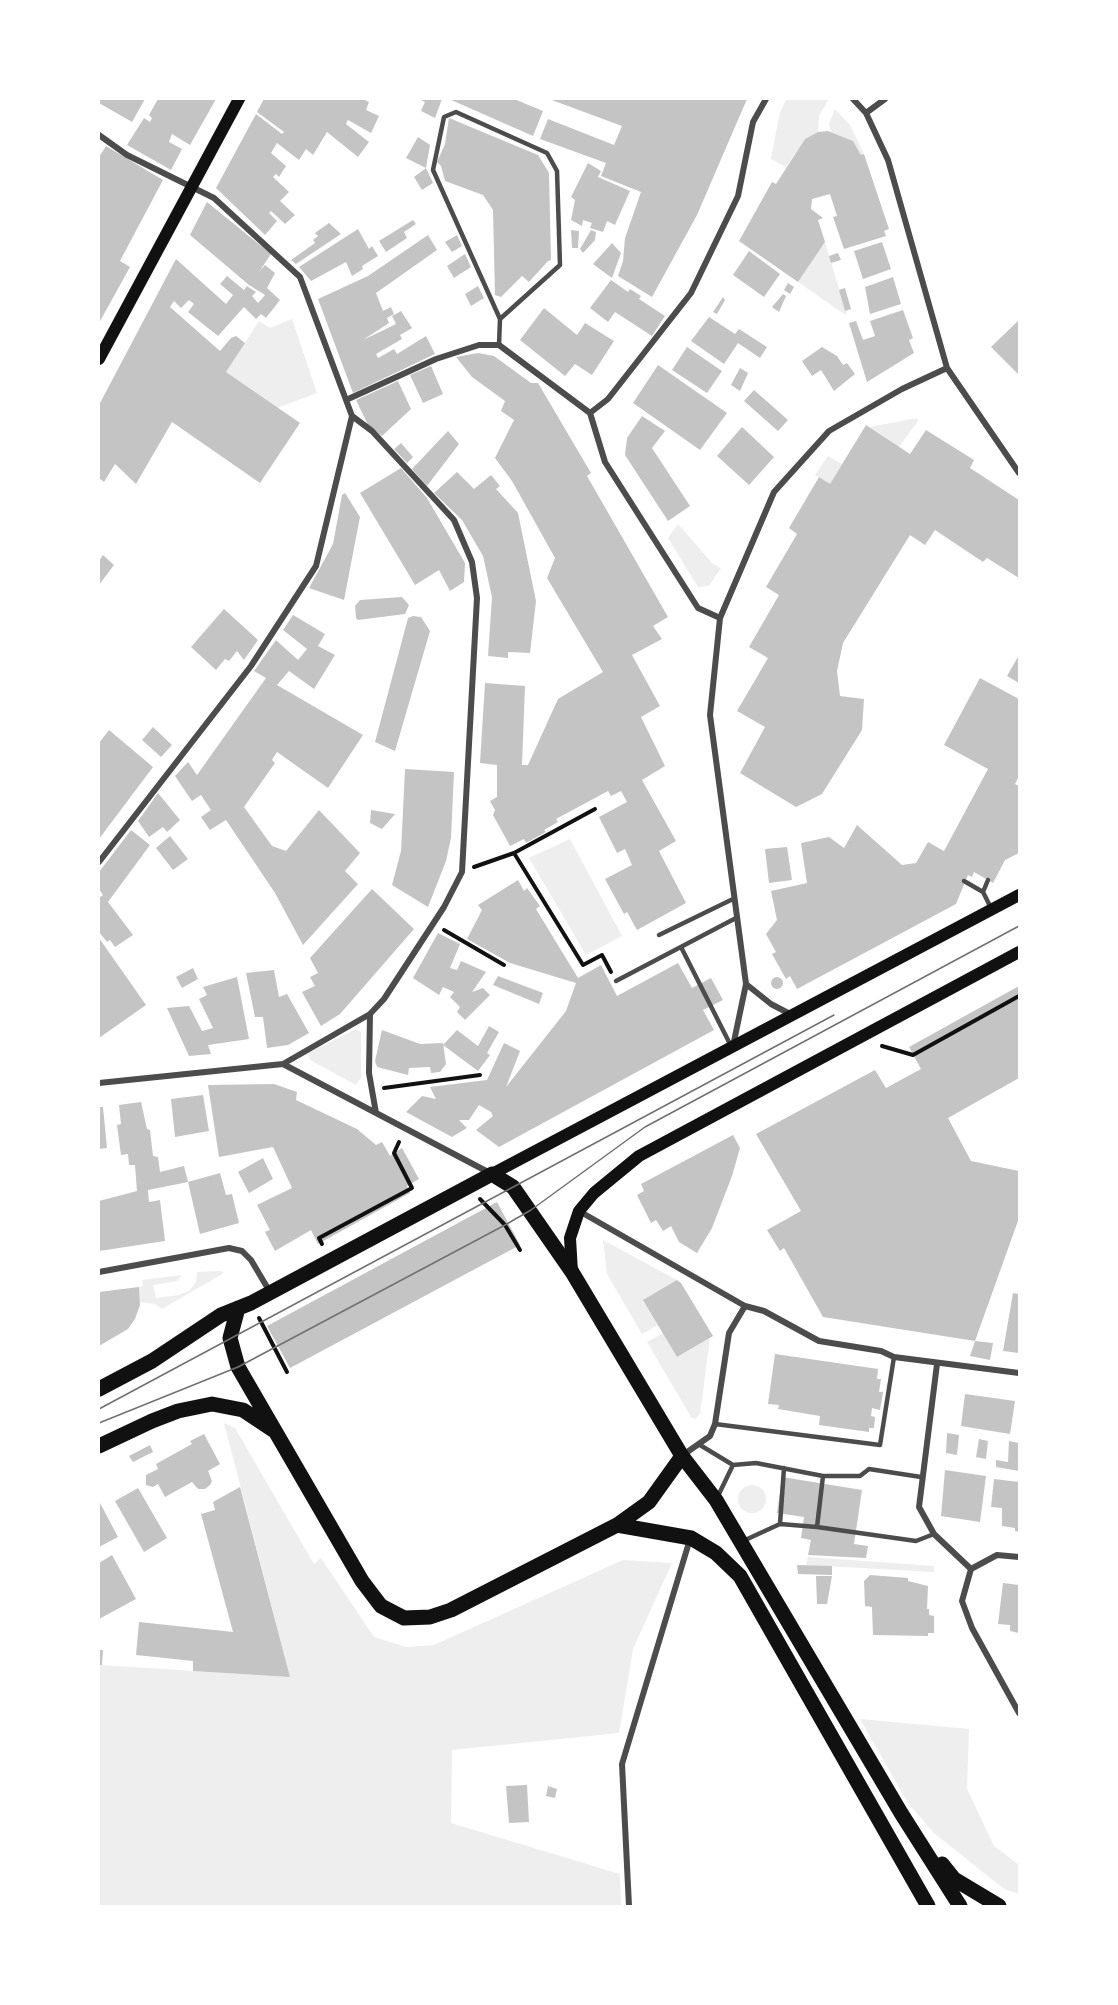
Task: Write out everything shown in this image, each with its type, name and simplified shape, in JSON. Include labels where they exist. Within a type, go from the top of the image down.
[{"type":"main road","points":[[99,359],[239,99]]},
{"type":"main road","points":[[99,1389],[152,1361],[221,1315],[270,1293],[1019,895]]},
{"type":"main road","points":[[572,1272],[570,1238],[579,1211],[594,1193],[639,1156],[1019,952]]},
{"type":"main road","points":[[492,1174],[513,1187],[572,1272],[682,1456],[716,1500],[901,1813],[960,1906]]},
{"type":"main road","points":[[238,1308],[230,1338],[238,1367],[362,1581],[381,1606],[404,1618],[430,1617],[451,1610],[617,1525],[649,1502],[682,1456]]},
{"type":"main road","points":[[99,1446],[177,1411],[212,1404],[243,1410],[275,1432]]},
{"type":"main road","points":[[617,1525],[690,1538],[716,1554],[740,1576],[882,1821],[928,1906]]},
{"type":"main road","points":[[901,1813],[951,1906]]},
{"type":"main road","points":[[901,1813],[954,1879],[999,1906]]},
{"type":"main road","points":[[882,1821],[918,1906]]},
{"type":"street","points":[[590,413],[608,399],[691,293],[738,196],[753,122],[766,99]]},
{"type":"street","points":[[854,99],[866,113],[888,160],[947,368],[1019,473]]},
{"type":"street","points":[[866,113],[885,99]]},
{"type":"street","points":[[99,135],[127,155],[214,198],[300,277],[352,416],[372,431],[454,520],[472,562],[477,598],[462,872],[433,923],[384,999],[370,1014],[283,1064],[99,1083]]},
{"type":"street","points":[[346,400],[436,359],[479,345],[499,345],[590,413],[605,462],[611,472],[698,608],[720,618]]},
{"type":"street","points":[[733,1049],[746,984],[710,715],[720,618],[774,492],[829,431],[902,389],[947,368]]},
{"type":"street","points":[[99,862],[251,666],[316,566],[352,416]]},
{"type":"street","points":[[746,984],[771,1004],[793,1016]]},
{"type":"street","points":[[370,1014],[368,1042],[376,1113]]},
{"type":"street","points":[[283,1064],[492,1174]]},
{"type":"street","points":[[579,1211],[745,1306],[764,1311],[819,1341],[881,1351],[894,1357],[937,1364],[966,1365],[1019,1373]]},
{"type":"street","points":[[99,1272],[229,1248],[242,1251],[251,1260],[270,1293]]},
{"type":"street","points":[[682,1456],[710,1436],[715,1424],[729,1334],[745,1306]]},
{"type":"street","points":[[937,1364],[919,1507],[934,1534],[971,1569]]},
{"type":"street","points":[[629,1906],[622,1764],[690,1538]]},
{"type":"street","points":[[1019,1557],[997,1555],[971,1569],[962,1601],[972,1628],[1019,1713]]},
{"type":"lane","points":[[499,345],[500,319],[434,170],[444,117],[456,112],[547,153],[557,171],[560,266],[500,319]]},
{"type":"lane","points":[[983,892],[988,880]]},
{"type":"lane","points":[[964,881],[983,892],[992,909]]},
{"type":"lane","points":[[659,936],[733,899]]},
{"type":"lane","points":[[616,981],[736,918]]},
{"type":"lane","points":[[681,947],[733,1049]]},
{"type":"lane","points":[[715,1424],[880,1445],[894,1357]]},
{"type":"lane","points":[[700,1445],[733,1465],[756,1463],[823,1476],[860,1476],[868,1469],[921,1477]]},
{"type":"lane","points":[[716,1500],[733,1465]]},
{"type":"lane","points":[[780,1524],[784,1468]]},
{"type":"lane","points":[[817,1527],[823,1476]]},
{"type":"lane","points":[[741,1542],[780,1524],[915,1541],[934,1534]]},
{"type":"path","points":[[462,872],[514,853],[595,809]]},
{"type":"path","points":[[514,853],[583,965],[602,955],[616,981]]},
{"type":"path","points":[[433,923],[504,965]]},
{"type":"path","points":[[882,1046],[913,1055],[1019,996]]},
{"type":"path","points":[[372,1090],[480,1075]]},
{"type":"path","points":[[399,1142],[394,1153],[417,1195]]},
{"type":"path","points":[[321,1242],[319,1238],[412,1188]]},
{"type":"path","points":[[477,1197],[505,1225],[520,1250]]},
{"type":"path","points":[[257,1315],[287,1372]]},
{"type":"shaded area","points":[[786,99],[828,100],[819,116],[818,132],[805,139],[786,167],[771,159],[779,116]]},
{"type":"shaded area","points":[[835,109],[850,125],[864,154],[861,155],[853,141],[831,132],[829,124]]},
{"type":"shaded area","points":[[825,242],[847,316],[798,282]]},
{"type":"shaded area","points":[[292,319],[317,393],[277,408],[226,372],[259,321],[270,328]]},
{"type":"shaded area","points":[[917,418],[918,421],[899,447],[870,427]]},
{"type":"shaded area","points":[[828,456],[842,464],[830,484],[815,475]]},
{"type":"shaded area","points":[[678,524],[713,564],[721,568],[709,586],[698,587],[668,538]]},
{"type":"shaded area","points":[[570,839],[622,936],[586,955],[529,858]]},
{"type":"shaded area","points":[[356,1029],[361,1032],[361,1078],[356,1085],[310,1060],[308,1053]]},
{"type":"shaded area","points":[[603,1240],[677,1280],[658,1325],[642,1334],[607,1274]]},
{"type":"shaded area","points":[[221,1271],[224,1273],[162,1309],[155,1304],[140,1302],[139,1287],[143,1286],[142,1280],[182,1275],[177,1281],[153,1285],[156,1298],[179,1295],[190,1290],[196,1282],[197,1272]]},
{"type":"shaded area","points":[[663,1333],[677,1357],[710,1338],[700,1414],[695,1419],[691,1417],[647,1342]]},
{"type":"shaded area","points":[[224,1423],[235,1428],[314,1564],[321,1558],[374,1637],[406,1647],[434,1645],[623,1560],[672,1563],[633,1649],[619,1733],[452,1750],[451,1823],[620,1874],[621,1906],[99,1906],[99,1665],[290,1677]]},
{"type":"shaded area","points":[[752,1485],[762,1489],[766,1499],[762,1509],[752,1513],[742,1509],[738,1499],[742,1489]]},
{"type":"shaded area","points":[[808,1557],[934,1566],[934,1572],[806,1565]]},
{"type":"shaded area","points":[[860,1719],[969,1729],[967,1789],[994,1846],[1019,1865],[1019,1894],[1004,1889],[934,1833],[908,1803]]},
{"type":"building","points":[[99,99],[145,99],[132,122],[99,103]]},
{"type":"building","points":[[158,99],[216,99],[190,145],[172,134],[169,142],[182,149],[171,170],[127,145],[144,118],[150,122],[152,118],[149,115]]},
{"type":"building","points":[[264,99],[363,99],[369,102],[366,110],[379,116],[371,133],[348,120],[346,124],[369,142],[358,157],[327,132],[313,155],[306,149],[299,160],[277,143],[271,153],[286,166],[279,177],[276,174],[273,177],[289,192],[280,201],[295,215],[285,224],[271,211],[269,213],[277,221],[265,235],[216,188],[256,114],[282,134],[284,132],[257,112]]},
{"type":"building","points":[[419,99],[442,99],[435,118],[421,111],[425,102]]},
{"type":"building","points":[[449,99],[514,99],[543,111],[533,136]]},
{"type":"building","points":[[549,99],[747,99],[697,215],[652,297],[618,276],[623,261],[625,238],[641,192],[601,176],[606,163],[540,139],[548,119],[614,145],[622,126]]},
{"type":"building","points":[[449,118],[538,155],[549,173],[551,260],[529,282],[522,276],[501,297],[495,295],[493,210],[483,195],[445,181],[441,166],[437,162],[445,144]]},
{"type":"building","points":[[828,131],[853,141],[861,155],[864,154],[889,229],[884,231],[886,236],[844,249],[833,217],[837,216],[830,194],[812,199],[811,209],[823,218],[818,220],[825,242],[798,282],[739,241],[772,182],[776,184],[805,139],[818,132]]},
{"type":"building","points":[[418,137],[430,145],[426,168],[406,158]]},
{"type":"building","points":[[106,146],[163,180],[120,261],[130,267],[99,323],[99,157]]},
{"type":"building","points":[[588,163],[601,171],[598,177],[630,191],[615,225],[607,221],[603,232],[590,228],[592,223],[583,220],[582,226],[571,220],[575,200],[571,197]]},
{"type":"building","points":[[426,168],[433,183],[422,190],[414,177]]},
{"type":"building","points":[[207,202],[271,254],[259,272],[265,265],[275,273],[267,288],[280,300],[266,318],[261,314],[256,319],[244,307],[218,336],[188,312],[194,304],[189,300],[181,308],[174,301],[170,307],[220,351],[231,338],[236,336],[245,343],[226,372],[300,423],[260,483],[172,422],[136,484],[115,464],[104,482],[99,478],[99,405],[176,259],[226,304],[233,295],[220,284],[227,276],[244,290],[247,286],[256,292],[252,296],[258,303],[265,295],[249,285],[190,235]]},
{"type":"building","points":[[413,220],[416,224],[404,232],[407,238],[386,252],[379,241]]},
{"type":"building","points":[[329,223],[341,234],[296,264],[291,260],[315,243],[313,240],[318,236],[315,233]]},
{"type":"building","points":[[358,229],[369,249],[372,246],[378,256],[362,266],[363,269],[352,276],[346,262],[311,281],[299,267]]},
{"type":"building","points":[[571,230],[579,231],[578,248],[572,248]]},
{"type":"building","points":[[591,230],[596,232],[595,240],[583,253],[580,249]]},
{"type":"building","points":[[428,235],[437,250],[376,293],[383,311],[391,307],[394,314],[387,318],[389,323],[363,340],[396,324],[392,316],[401,311],[412,328],[400,335],[402,339],[376,354],[378,358],[394,349],[397,354],[426,336],[435,354],[353,393],[318,299],[368,276]]},
{"type":"building","points":[[457,235],[462,246],[452,252],[445,242]]},
{"type":"building","points":[[882,242],[891,269],[863,279],[854,251]]},
{"type":"building","points":[[612,243],[621,253],[612,278],[593,264]]},
{"type":"building","points":[[749,251],[780,274],[764,297],[733,275]]},
{"type":"building","points":[[838,253],[841,260],[831,263],[829,256]]},
{"type":"building","points":[[465,254],[471,267],[454,278],[447,266]]},
{"type":"building","points":[[893,277],[901,304],[870,314],[865,287]]},
{"type":"building","points":[[611,280],[628,292],[630,289],[641,296],[639,299],[665,316],[652,336],[615,312],[608,322],[590,308]]},
{"type":"building","points":[[788,283],[794,287],[790,294],[784,290]]},
{"type":"building","points":[[478,286],[484,298],[471,306],[465,294]]},
{"type":"building","points":[[845,288],[851,309],[845,311],[839,290]]},
{"type":"building","points":[[783,294],[786,296],[779,312],[772,307]]},
{"type":"building","points":[[723,297],[725,300],[717,314],[713,312]]},
{"type":"building","points":[[544,308],[577,335],[585,323],[614,341],[592,375],[575,364],[565,376],[520,340]]},
{"type":"building","points":[[903,310],[913,338],[909,340],[914,353],[867,382],[849,323],[856,321],[863,340],[875,336],[870,321]]},
{"type":"building","points":[[709,317],[735,334],[739,329],[767,347],[760,358],[738,343],[724,364],[691,341]]},
{"type":"building","points":[[1019,320],[1019,375],[991,347]]},
{"type":"building","points":[[687,347],[722,371],[707,393],[672,370]]},
{"type":"building","points":[[822,347],[837,356],[843,365],[847,363],[855,374],[834,391],[821,370],[812,376],[802,361]]},
{"type":"building","points":[[478,353],[494,356],[531,383],[538,383],[591,473],[587,476],[668,617],[653,626],[662,639],[632,655],[660,706],[641,717],[665,766],[642,780],[676,841],[659,851],[686,903],[637,930],[627,912],[624,914],[605,879],[632,865],[625,849],[617,853],[599,817],[627,802],[621,791],[611,796],[608,791],[556,819],[558,822],[544,830],[546,832],[526,843],[524,839],[510,846],[493,815],[495,810],[490,801],[497,797],[497,765],[480,763],[485,683],[525,686],[522,765],[528,765],[558,699],[603,672],[547,578],[555,558],[512,481],[495,458],[514,420],[501,411],[505,401],[472,377],[456,357]]},
{"type":"building","points":[[658,365],[727,413],[700,450],[633,403]]},
{"type":"building","points":[[431,366],[443,394],[423,403],[410,375]]},
{"type":"building","points":[[740,368],[748,373],[740,391],[731,385]]},
{"type":"building","points":[[398,381],[411,409],[382,436],[368,425],[356,400]]},
{"type":"building","points":[[754,390],[788,420],[778,431],[744,401]]},
{"type":"building","points":[[642,416],[665,431],[652,448],[690,506],[668,521],[625,455],[627,438]]},
{"type":"building","points":[[866,425],[910,454],[926,430],[974,460],[970,468],[1019,500],[1019,578],[987,558],[983,562],[935,530],[925,545],[910,535],[843,643],[837,671],[840,696],[864,699],[862,730],[822,794],[796,807],[740,773],[765,727],[737,711],[768,658],[749,647],[779,595],[766,587],[797,534],[789,528],[819,477],[830,484]]},
{"type":"building","points":[[742,427],[774,457],[749,485],[717,456]]},
{"type":"building","points":[[448,431],[459,444],[427,486],[412,469]]},
{"type":"building","points":[[401,443],[413,457],[407,463],[394,449]]},
{"type":"building","points":[[401,468],[427,498],[465,563],[464,582],[450,591],[439,570],[415,585],[360,493]]},
{"type":"building","points":[[457,472],[474,489],[491,475],[500,486],[496,489],[518,513],[536,601],[530,653],[508,652],[508,658],[488,656],[492,597],[483,556],[462,520],[434,493]]},
{"type":"building","points":[[345,493],[360,517],[344,600],[309,588],[333,544],[342,495]]},
{"type":"building","points":[[103,555],[114,565],[99,585],[99,561]]},
{"type":"building","points":[[402,597],[409,605],[405,614],[358,620],[356,618],[355,606],[360,600]]},
{"type":"building","points":[[224,609],[258,640],[244,660],[237,651],[229,661],[225,659],[216,670],[191,647]]},
{"type":"building","points":[[293,615],[325,634],[318,646],[335,655],[314,689],[289,671],[277,685],[363,735],[328,788],[277,752],[272,760],[275,763],[244,807],[272,846],[286,851],[319,810],[360,853],[345,871],[358,884],[303,945],[275,893],[226,820],[210,830],[201,817],[211,810],[201,795],[192,801],[175,776],[188,762],[197,775],[266,678],[254,671],[276,640],[298,660],[307,649],[283,630]]},
{"type":"building","points":[[421,617],[430,631],[395,751],[375,742],[408,618]]},
{"type":"building","points":[[1019,655],[1019,683],[1007,676]]},
{"type":"building","points":[[980,678],[1019,699],[1019,776],[1015,784],[1019,786],[1019,853],[1005,860],[993,883],[974,872],[972,877],[968,875],[956,904],[797,989],[790,976],[786,979],[772,954],[776,952],[766,934],[777,920],[771,891],[807,883],[801,843],[829,837],[844,848],[857,825],[902,865],[916,863],[928,842],[944,851],[988,769],[944,745]]},
{"type":"building","points":[[153,727],[172,745],[161,757],[142,740]]},
{"type":"building","points":[[109,730],[153,767],[99,839],[99,743]]},
{"type":"building","points":[[405,769],[454,772],[451,838],[446,861],[428,907],[392,885],[401,851]]},
{"type":"building","points":[[158,793],[180,820],[167,832],[163,827],[149,837],[138,821]]},
{"type":"building","points":[[371,810],[395,814],[382,829],[370,823]]},
{"type":"building","points":[[131,830],[150,845],[108,902],[133,935],[115,947],[110,940],[107,942],[99,932],[99,898],[103,895],[99,889],[99,872]]},
{"type":"building","points":[[170,836],[188,859],[173,870],[156,848]]},
{"type":"building","points":[[787,847],[792,880],[769,883],[765,849]]},
{"type":"building","points":[[518,880],[524,891],[527,888],[540,906],[536,909],[578,978],[601,965],[617,996],[678,963],[692,988],[711,978],[723,1000],[703,1010],[714,1030],[499,1147],[476,1130],[493,1116],[491,1112],[479,1105],[469,1120],[459,1120],[467,1128],[452,1137],[406,1112],[422,1096],[436,1099],[430,1087],[487,1080],[504,1043],[520,1051],[506,1087],[566,1011],[576,983],[510,963],[467,939],[482,910],[478,905]]},
{"type":"building","points":[[372,889],[414,929],[340,1014],[321,1026],[302,992],[315,986],[310,977],[318,973],[310,958]]},
{"type":"building","points":[[438,933],[460,944],[450,968],[457,970],[461,961],[486,972],[472,992],[483,988],[490,995],[465,1020],[457,1012],[460,1007],[450,997],[454,992],[443,987],[439,995],[413,978]]},
{"type":"building","points":[[99,938],[146,1005],[99,1038]]},
{"type":"building","points":[[193,968],[198,979],[182,988],[176,977]]},
{"type":"building","points":[[274,970],[279,997],[287,994],[309,1033],[288,1045],[267,1048],[263,1017],[255,1017],[246,973]]},
{"type":"building","points":[[498,976],[543,993],[539,1004],[493,985]]},
{"type":"building","points":[[237,977],[249,1039],[208,1045],[211,1054],[189,1056],[167,1008],[189,1006],[202,1031],[213,1028],[199,999],[207,995],[203,987]]},
{"type":"building","points":[[779,977],[782,978],[782,988],[775,989],[772,988],[771,981],[772,978]]},
{"type":"building","points":[[1019,986],[1019,1078],[948,1118],[971,1161],[1019,1171],[1019,1218],[975,1341],[823,1317],[784,1248],[780,1251],[767,1230],[801,1211],[756,1134],[875,1070],[886,1088],[921,1069],[909,1047]]},
{"type":"building","points":[[489,1026],[499,1032],[487,1053],[490,1055],[478,1071],[443,1045],[457,1030],[478,1046]]},
{"type":"building","points":[[382,1030],[420,1044],[443,1043],[446,1064],[440,1072],[431,1073],[430,1067],[409,1068],[408,1075],[377,1067],[375,1061]]},
{"type":"building","points":[[274,1084],[297,1092],[296,1100],[357,1129],[376,1145],[382,1142],[390,1156],[402,1148],[419,1179],[407,1186],[410,1193],[318,1244],[311,1230],[275,1251],[265,1232],[270,1230],[257,1205],[292,1188],[273,1147],[219,1157],[208,1085]]},
{"type":"building","points":[[203,1095],[209,1131],[175,1137],[171,1099]]},
{"type":"building","points":[[141,1102],[147,1129],[150,1130],[153,1156],[158,1157],[160,1172],[184,1166],[188,1182],[148,1190],[149,1202],[160,1200],[165,1241],[99,1251],[99,1201],[137,1191],[135,1165],[129,1165],[128,1154],[121,1155],[117,1125],[121,1124],[119,1105]]},
{"type":"building","points":[[99,1107],[103,1107],[107,1148],[99,1149]]},
{"type":"building","points":[[733,1135],[740,1148],[732,1176],[712,1228],[697,1253],[679,1242],[671,1226],[663,1231],[656,1220],[651,1223],[637,1195],[644,1191],[641,1184]]},
{"type":"building","points":[[263,1158],[273,1179],[249,1193],[238,1172]]},
{"type":"building","points":[[220,1173],[226,1195],[232,1194],[239,1223],[200,1234],[188,1182]]},
{"type":"building","points":[[497,1202],[520,1245],[290,1368],[267,1326]]},
{"type":"building","points":[[677,1280],[713,1336],[677,1357],[643,1300]]},
{"type":"building","points":[[139,1287],[140,1305],[135,1319],[128,1329],[99,1346],[99,1292]]},
{"type":"building","points":[[1013,1293],[1019,1294],[1019,1353],[1003,1351]]},
{"type":"building","points":[[975,1341],[993,1343],[990,1360],[970,1356]]},
{"type":"building","points":[[775,1354],[878,1369],[877,1379],[881,1379],[879,1392],[883,1392],[880,1410],[872,1408],[871,1416],[875,1417],[874,1428],[869,1428],[869,1432],[819,1425],[820,1416],[778,1409],[779,1405],[768,1404]]},
{"type":"building","points":[[965,1394],[1015,1401],[1010,1434],[961,1426]]},
{"type":"building","points":[[947,1433],[959,1435],[957,1455],[946,1453]]},
{"type":"building","points":[[204,1434],[220,1464],[208,1471],[212,1481],[210,1485],[205,1489],[198,1489],[192,1482],[165,1497],[158,1484],[153,1487],[146,1485],[146,1475],[158,1469],[156,1464],[192,1444],[190,1441]]},
{"type":"building","points":[[979,1439],[988,1441],[986,1459],[976,1457]]},
{"type":"building","points":[[1009,1441],[1019,1443],[1019,1471],[996,1467],[996,1460],[1008,1462]]},
{"type":"building","points":[[150,1445],[153,1452],[133,1462],[129,1456]]},
{"type":"building","points":[[945,1470],[986,1476],[980,1522],[941,1516]]},
{"type":"building","points":[[782,1477],[862,1490],[854,1544],[868,1546],[866,1558],[808,1555],[811,1540],[801,1538],[804,1517],[777,1513]]},
{"type":"building","points":[[994,1479],[1019,1482],[1019,1532],[1015,1531],[1015,1528],[1002,1526],[1002,1508],[991,1507]]},
{"type":"building","points":[[240,1487],[290,1677],[193,1671],[193,1661],[136,1655],[139,1622],[233,1632],[201,1514],[215,1510],[213,1502]]},
{"type":"building","points":[[138,1488],[167,1538],[144,1552],[115,1501]]},
{"type":"building","points":[[99,1501],[118,1537],[99,1547]]},
{"type":"building","points":[[112,1555],[136,1599],[99,1619],[99,1563]]},
{"type":"building","points":[[797,1565],[832,1566],[832,1575],[798,1574]]},
{"type":"building","points":[[870,1575],[908,1578],[908,1581],[928,1586],[927,1609],[929,1609],[929,1615],[934,1616],[934,1633],[928,1633],[928,1636],[873,1635],[872,1607],[865,1606],[864,1581]]},
{"type":"building","points":[[816,1576],[832,1576],[827,1604],[817,1604]]},
{"type":"building","points":[[1003,1583],[1019,1585],[1019,1633],[1010,1631],[1010,1625],[998,1624]]},
{"type":"building","points":[[99,1650],[103,1650],[102,1665],[99,1665]]},
{"type":"building","points":[[527,1785],[529,1822],[509,1823],[506,1786]]},
{"type":"building","points":[[548,1786],[557,1789],[555,1798],[546,1796]]},
{"type":"tram line","points":[[99,1423],[238,1367],[505,1225],[531,1210],[645,1127],[1019,926]]},
{"type":"tram line","points":[[99,1409],[834,1015]]}]
